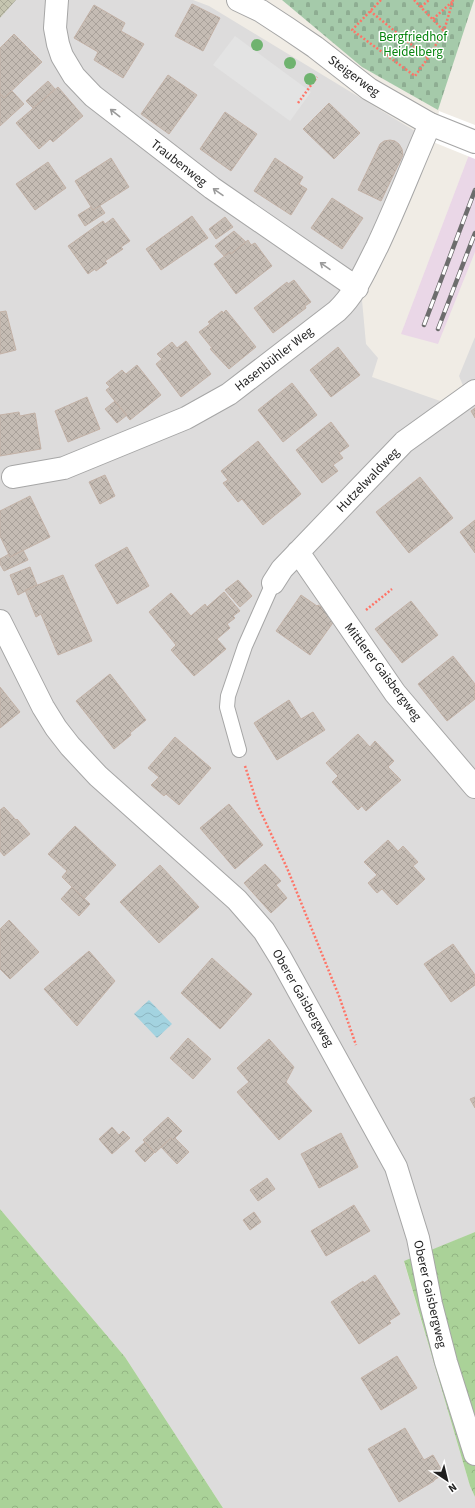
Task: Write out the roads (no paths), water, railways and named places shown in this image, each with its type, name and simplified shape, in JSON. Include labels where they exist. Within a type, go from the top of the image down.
[{"type":"street","name":"Traubenweg","points":[[57,0],[55,28],[62,56],[74,76],[93,96],[212,188],[357,288]]},
{"type":"street","name":"Steigerweg","points":[[238,0],[274,19],[369,89],[433,125],[475,142]]},
{"type":"street","name":"Hasenbühler Weg","points":[[13,477],[64,468],[186,418],[229,394],[337,311],[347,302],[357,288],[433,125]]},
{"type":"street","name":"Hutzelwaldweg","points":[[273,583],[282,569],[404,442],[475,391]]},
{"type":"street","name":"Mittlerer Gaisbergweg","points":[[298,552],[395,693],[475,787]]},
{"type":"street","name":"Oberer Gaisbergweg","points":[[0,621],[44,707],[56,728],[70,746],[98,776],[237,900],[264,931],[280,957],[396,1167],[418,1238],[431,1304],[446,1362],[475,1454]]},
{"type":"lane","points":[[239,750],[227,707],[228,696],[245,646],[273,583]]},
{"type":"water","points":[[149,1000],[172,1024],[157,1038],[134,1014]]},
{"type":"railway","points":[[424,325],[475,190]]},
{"type":"railway","points":[[438,329],[475,233]]},
{"type":"park label","name":"Bergfriedhof Heidelberg","points":[[413,44]]}]
